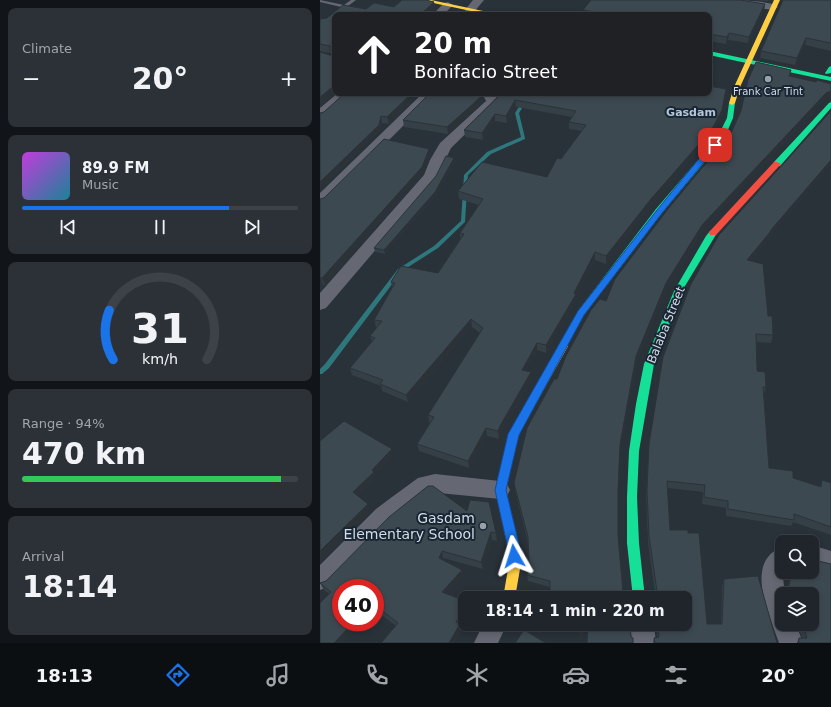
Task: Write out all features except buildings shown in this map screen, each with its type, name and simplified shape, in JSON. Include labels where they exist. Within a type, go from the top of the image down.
[{"type":"main road","points":[[422,0],[482,12]]},
{"type":"main road","points":[[510,591],[514,569],[513,544],[500,490],[514,434],[581,313],[659,211],[720,139],[730,118],[737,87],[756,49],[775,4]]},
{"type":"main road","points":[[712,54],[764,64],[778,63],[830,73]]},
{"type":"main road","name":"Balaba Street","points":[[638,591],[632,543],[634,451],[641,404],[650,364],[678,291],[709,238],[831,104]]},
{"type":"street","points":[[470,10],[479,0]]},
{"type":"street","points":[[725,0],[775,4]]},
{"type":"street","points":[[440,12],[448,5]]},
{"type":"street","points":[[320,116],[343,96]]},
{"type":"street","points":[[320,201],[427,96]]},
{"type":"street","points":[[320,304],[431,176],[437,160],[445,146],[492,102],[490,96]]},
{"type":"street","points":[[320,580],[383,516],[425,484],[435,482],[500,490]]},
{"type":"street","points":[[819,558],[831,562]]},
{"type":"street","points":[[775,564],[771,585],[775,597]]},
{"type":"street","points":[[486,643],[492,631]]},
{"type":"street","points":[[643,631],[644,643]]},
{"type":"street","points":[[787,631],[791,643]]},
{"type":"lane","points":[[338,12],[354,0]]},
{"type":"lane","points":[[320,1],[345,6]]},
{"type":"waterway","points":[[320,372],[327,366],[400,270],[436,247],[463,221],[466,175],[489,153],[523,138],[517,113],[528,96]]},
{"type":"traffic: fast","points":[[712,54],[831,79]]},
{"type":"traffic: fast","points":[[828,73],[831,68]]},
{"type":"traffic: fast","points":[[563,346],[581,313],[659,211],[720,139],[730,118],[732,103]]},
{"type":"traffic: fast","points":[[777,164],[831,104]]},
{"type":"traffic: fast","points":[[638,591],[633,543],[632,497],[634,451],[649,364],[678,291],[713,233]]},
{"type":"traffic: slow","points":[[422,0],[484,12]]},
{"type":"traffic: slow","points":[[732,103],[737,87],[777,0]]},
{"type":"traffic: slow","points":[[510,591],[514,569],[513,544],[500,490],[514,434],[563,346]]},
{"type":"traffic: jam","points":[[713,233],[777,164]]},
{"type":"place","name":"Frank Car Tint","points":[[768,79]]},
{"type":"place","name":"Gasdam Elementary School","points":[[483,526]]},
{"type":"district","name":"Gasdam","points":[[691,112]]},
{"type":"route","points":[[514,556],[513,544],[500,490],[514,434],[581,313],[659,211],[715,145]]}]
